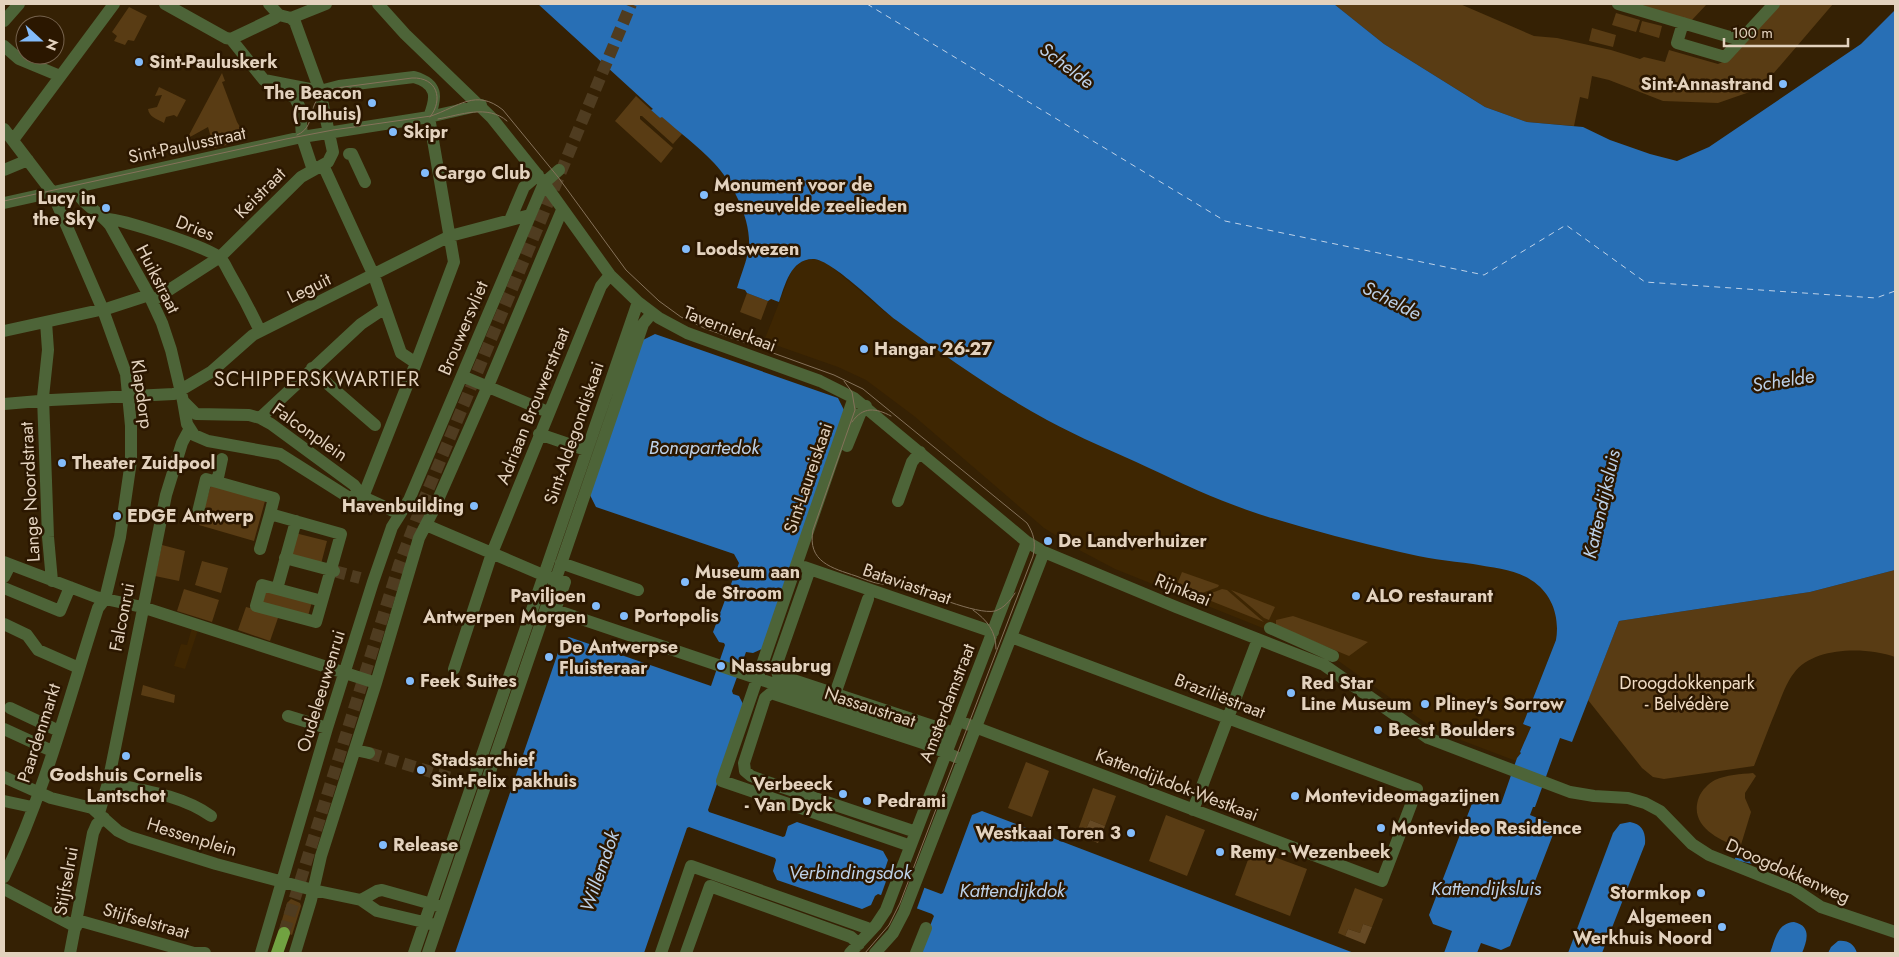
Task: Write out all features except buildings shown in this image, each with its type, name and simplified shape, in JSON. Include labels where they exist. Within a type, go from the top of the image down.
[{"type":"main road","points":[[277,953],[284,933]]},
{"type":"street","points":[[13,140],[114,4]]},
{"type":"street","points":[[165,4],[231,39],[264,80],[298,93],[414,76],[425,82],[433,91],[434,102],[429,117],[454,262],[416,363],[383,428],[362,497]]},
{"type":"street","points":[[269,4],[295,22],[320,90],[333,152],[331,161]]},
{"type":"street","points":[[231,39],[275,18],[326,4]]},
{"type":"street","name":"Tavernierkaai","points":[[378,4],[405,34],[481,105],[541,179],[610,275],[638,302],[659,318],[687,333],[820,381],[848,394],[866,406]]},
{"type":"street","points":[[1618,4],[1740,40]]},
{"type":"street","points":[[1683,23],[1677,43],[1725,57],[1772,4]]},
{"type":"street","points":[[4,21],[13,5]]},
{"type":"street","points":[[4,46],[19,59],[60,76]]},
{"type":"street","points":[[308,60],[298,93],[302,137],[331,161],[401,353],[416,363]]},
{"type":"street","name":"Sint-Paulusstraat","points":[[4,203],[302,137],[429,117],[481,105]]},
{"type":"street","name":"Klapdorp","points":[[4,129],[52,192],[103,310],[126,374],[131,426],[131,461],[120,537],[105,599]]},
{"type":"street","points":[[331,161],[352,154],[365,182]]},
{"type":"street","points":[[4,170],[28,160]]},
{"type":"street","name":"Keistraat","points":[[4,331],[150,298],[220,258],[301,177],[331,161]]},
{"type":"street","points":[[510,220],[524,187],[560,170]]},
{"type":"street","name":"Brouwersvliet","points":[[400,514],[409,500],[530,215],[541,179]]},
{"type":"street","name":"Huikstraat","points":[[74,188],[80,199],[105,219],[150,298],[171,350],[182,396]]},
{"type":"street","points":[[295,953],[321,856],[376,683],[419,538],[488,386],[562,210]]},
{"type":"street","name":"Leguit","points":[[182,396],[260,331],[374,276],[450,236],[530,215]]},
{"type":"street","name":"Dries","points":[[105,219],[110,218],[133,224],[192,244],[220,258],[245,299],[260,331]]},
{"type":"street","name":"Adriaan Brouwerstraat","points":[[454,669],[492,553],[539,434],[601,286],[610,275]]},
{"type":"street","name":"Sint-Aldegondiskaai","points":[[549,577],[586,450],[638,302]]},
{"type":"street","points":[[260,418],[361,324],[385,308]]},
{"type":"street","name":"Sint-Aldegondiskaai","points":[[549,577],[561,563],[643,324],[648,318]]},
{"type":"street","name":"Lange Noordstraat","points":[[46,322],[48,350],[44,401],[48,537],[52,581]]},
{"type":"street","points":[[312,368],[329,386],[383,428]]},
{"type":"street","points":[[462,376],[548,412]]},
{"type":"street","points":[[4,404],[174,394],[182,396],[184,414],[190,430]]},
{"type":"street","name":"Falconplein","points":[[182,396],[192,411],[202,415],[248,415],[260,418],[271,424],[354,485],[362,497]]},
{"type":"street","name":"Sint-Laureiskaai","points":[[852,403],[722,781],[905,844]]},
{"type":"street","name":"Sint-Laureiskaai","points":[[847,446],[857,421],[866,406]]},
{"type":"street","name":"Rijnkaai","points":[[866,406],[1026,542],[1044,552],[1329,667],[1424,736],[1546,783]]},
{"type":"street","name":"Falconplein","points":[[190,430],[200,438],[224,451],[280,454],[348,497],[362,497],[400,514]]},
{"type":"street","name":"Falconrui","points":[[102,816],[142,607],[166,495],[182,443],[190,430]]},
{"type":"street","points":[[539,434],[586,450]]},
{"type":"street","points":[[217,482],[224,451]]},
{"type":"street","points":[[898,501],[912,462],[920,452]]},
{"type":"street","points":[[198,512],[206,479],[274,498],[260,549]]},
{"type":"street","points":[[270,514],[341,534],[332,571],[316,622],[256,606],[262,585],[322,601]]},
{"type":"street","name":"Oudeleeuwenrui","points":[[261,953],[327,728],[373,582],[392,527],[400,514]]},
{"type":"street","points":[[277,588],[296,521]]},
{"type":"street","points":[[426,525],[564,582],[555,610],[757,678]]},
{"type":"street","name":"Amsterdamstraat","points":[[850,953],[876,925],[890,899],[916,832],[945,747],[959,721],[1026,542]]},
{"type":"street","name":"Amsterdamstraat","points":[[876,953],[893,933],[907,906],[1044,552]]},
{"type":"street","points":[[285,558],[332,571]]},
{"type":"street","points":[[4,577],[7,563],[71,588],[105,599],[142,607],[376,683]]},
{"type":"street","points":[[561,563],[638,590]]},
{"type":"street","points":[[796,564],[810,569]]},
{"type":"street","name":"Bataviastraat","points":[[810,569],[993,632]]},
{"type":"street","name":"Nassaustraat","points":[[810,569],[776,666],[778,675],[954,733]]},
{"type":"street","points":[[414,953],[467,783],[549,577]]},
{"type":"street","points":[[428,953],[549,577]]},
{"type":"street","points":[[360,578],[373,582]]},
{"type":"street","points":[[4,588],[60,611],[71,588]]},
{"type":"street","name":"Paardenmarkt","points":[[4,877],[38,793],[98,608],[105,599]]},
{"type":"street","name":"Nassaustraat","points":[[835,694],[868,599]]},
{"type":"street","points":[[4,624],[28,635],[38,650],[79,668]]},
{"type":"street","points":[[1270,628],[1334,656]]},
{"type":"street","name":"Braziliëstraat","points":[[1010,637],[1417,789],[1382,881]]},
{"type":"street","points":[[1193,810],[1258,639]]},
{"type":"street","name":"Nassaustraat","points":[[757,678],[775,683],[945,747],[963,760]]},
{"type":"street","name":"Nassaustraat","points":[[916,832],[766,782],[751,776],[745,771],[744,763],[766,698],[771,694],[923,743],[945,747]]},
{"type":"street","points":[[10,708],[59,731]]},
{"type":"street","points":[[288,716],[327,728]]},
{"type":"street","name":"Kattendijkdok-Westkaai","points":[[959,721],[1382,881]]},
{"type":"street","points":[[4,729],[52,751]]},
{"type":"street","points":[[355,750],[368,753]]},
{"type":"street","name":"Hessenplein","points":[[4,777],[51,798],[92,808],[118,831],[130,837],[216,864],[313,890],[362,900],[377,911],[438,926]]},
{"type":"street","points":[[108,782],[183,801],[201,808],[211,816]]},
{"type":"street","name":"Droogdokkenweg","points":[[1546,783],[1570,792],[1594,796],[1628,798],[1645,803],[1660,811],[1692,844],[1709,855],[1794,889],[1821,907],[1895,932]]},
{"type":"street","points":[[4,801],[32,807]]},
{"type":"street","name":"Stijfselrui","points":[[70,953],[93,833],[102,816]]},
{"type":"street","points":[[661,953],[690,866],[867,928]]},
{"type":"street","points":[[686,953],[710,886],[851,937],[859,944]]},
{"type":"street","name":"Stijfselstraat","points":[[4,888],[76,924],[143,937],[162,949],[205,953]]},
{"type":"street","points":[[362,900],[382,890],[444,907]]},
{"type":"street","points":[[916,953],[926,928]]},
{"type":"shaded area","points":[[813,259],[826,262],[885,312],[1046,419],[1191,487],[1250,511],[1308,529],[1363,543],[1513,571],[1532,580],[1549,597],[1557,618],[1558,630],[1556,640],[1523,724],[1531,727],[1520,752],[1519,759],[1516,761],[1437,731],[1330,655],[1115,569],[1081,551],[1044,528],[914,416],[866,380],[838,367],[764,341],[792,270],[802,261]]},
{"type":"shaded area","points":[[192,628],[198,630],[185,669],[174,666],[181,644],[187,645]]},
{"type":"shaded area","points":[[1090,820],[1105,826],[1098,843],[1076,834],[1079,827],[1086,829]]},
{"type":"shaded area","points":[[1363,924],[1372,927],[1365,944],[1345,936],[1348,929],[1360,933]]},
{"type":"green space","points":[[1334,4],[1460,4],[1534,36],[1557,38],[1611,50],[1640,59],[1644,57],[1665,62],[1669,50],[1718,64],[1727,60],[1778,4],[1833,4],[1761,88],[1718,103],[1663,101],[1609,80],[1592,76],[1588,99],[1580,97],[1574,126],[1527,122],[1485,107],[1384,44]]},
{"type":"green space","points":[[1632,4],[1707,4],[1691,21]]},
{"type":"green space","points":[[129,7],[147,16],[134,41],[128,40],[125,45],[114,41],[117,36],[112,32]]},
{"type":"green space","points":[[1616,13],[1640,20],[1636,32],[1612,25]]},
{"type":"green space","points":[[1642,21],[1662,26],[1659,38],[1639,32]]},
{"type":"green space","points":[[1592,28],[1616,35],[1613,47],[1589,41]]},
{"type":"green space","points":[[222,73],[225,81],[222,82],[237,122],[248,140],[214,148],[208,127],[190,137],[189,135]]},
{"type":"green space","points":[[159,87],[186,100],[177,117],[174,115],[166,117],[164,123],[152,116],[148,109],[157,107],[162,95],[155,96]]},
{"type":"green space","points":[[636,96],[660,118],[662,116],[682,134],[673,144],[640,116],[640,119],[673,148],[661,163],[615,121]]},
{"type":"green space","points":[[747,293],[768,301],[761,320],[740,312]]},
{"type":"green space","points":[[211,485],[265,501],[254,541],[199,525]]},
{"type":"green space","points":[[295,533],[327,541],[321,564],[289,556]]},
{"type":"green space","points":[[162,545],[185,551],[179,581],[155,576]]},
{"type":"green space","points":[[202,561],[228,568],[221,593],[195,585]]},
{"type":"green space","name":"Droogdokkenpark - Belvédère","points":[[1895,570],[1895,657],[1870,651],[1842,651],[1827,653],[1803,664],[1786,685],[1754,766],[1664,779],[1653,777],[1642,768],[1588,700],[1619,621],[1810,592]]},
{"type":"green space","points":[[1182,572],[1219,585],[1197,595],[1176,587]]},
{"type":"green space","points":[[184,589],[219,600],[212,622],[177,611]]},
{"type":"green space","points":[[1222,589],[1227,590],[1264,622],[1201,597]]},
{"type":"green space","points":[[266,590],[312,602],[308,616],[262,604]]},
{"type":"green space","points":[[1231,590],[1275,607],[1269,620],[1264,618]]},
{"type":"green space","points":[[246,607],[279,615],[270,641],[238,630]]},
{"type":"green space","points":[[1293,616],[1368,642],[1349,656],[1276,626],[1276,620]]},
{"type":"green space","points":[[143,685],[175,695],[174,703],[141,695]]},
{"type":"green space","points":[[1026,762],[1049,771],[1032,817],[1008,808]]},
{"type":"green space","points":[[1753,773],[1756,776],[1745,793],[1745,798],[1751,812],[1740,848],[1723,841],[1708,830],[1698,816],[1697,807],[1702,792],[1715,780]]},
{"type":"green space","points":[[1093,788],[1116,796],[1105,826],[1090,820],[1086,829],[1079,827]]},
{"type":"green space","points":[[1166,815],[1205,830],[1187,876],[1149,861]]},
{"type":"green space","points":[[1252,849],[1307,869],[1290,916],[1235,895]]},
{"type":"green space","points":[[1355,888],[1383,899],[1372,927],[1363,924],[1360,933],[1348,929],[1345,936],[1338,933]]},
{"type":"green space","points":[[291,899],[300,903],[301,906],[292,935],[279,930],[287,903]]},
{"type":"water","points":[[538,4],[1334,4],[1384,44],[1485,107],[1527,122],[1583,127],[1610,140],[1677,161],[1709,147],[1861,44],[1895,10],[1895,570],[1810,592],[1619,621],[1572,742],[1560,738],[1535,807],[1533,807],[1530,815],[1550,823],[1554,832],[1510,946],[1501,950],[1481,943],[1477,953],[1444,953],[1452,931],[1433,924],[1429,915],[1473,801],[1482,797],[1501,804],[1517,758],[1521,753],[1531,727],[1523,724],[1556,640],[1557,623],[1553,606],[1538,585],[1524,576],[1511,571],[1409,554],[1323,533],[1247,510],[1197,490],[1072,433],[1008,397],[970,373],[896,320],[843,275],[822,261],[806,260],[794,268],[779,302],[771,299],[768,301],[737,288],[748,252],[749,236],[744,213],[734,191],[721,171],[702,151],[651,110],[653,109]]},
{"type":"water","points":[[655,334],[838,398],[845,412],[764,648],[753,653],[746,652],[732,691],[733,694],[739,696],[744,706],[708,810],[709,812],[783,837],[788,826],[797,822],[883,851],[888,860],[885,873],[941,894],[972,815],[982,811],[1354,953],[919,953],[934,916],[932,914],[878,894],[871,905],[862,909],[777,880],[773,871],[775,858],[689,827],[687,828],[644,953],[455,953],[562,641],[569,637],[711,686],[725,645],[719,642],[713,632],[739,563],[734,554],[596,507],[589,493],[641,341]]},
{"type":"water","points":[[1630,822],[1642,829],[1645,836],[1645,844],[1602,953],[1568,953],[1613,833],[1620,824]]},
{"type":"water","points":[[1788,923],[1800,924],[1806,930],[1807,934],[1802,953],[1770,953],[1780,929]]},
{"type":"water","points":[[1838,941],[1850,943],[1857,953],[1828,953],[1831,947]]},
{"type":"pier","points":[[889,873],[925,886],[916,911],[880,898]]},
{"type":"waterway","points":[[1736,859],[1763,865]]},
{"type":"ferry route","points":[[867,4],[1225,221],[1484,275],[1566,225],[1645,282],[1876,298],[1895,291]]},
{"type":"tunnel","points":[[284,933],[399,565],[423,502],[631,4]]},
{"type":"tunnel","points":[[334,571],[360,578]]},
{"type":"tunnel","points":[[369,753],[461,781]]},
{"type":"tram line","points":[[297,135],[308,125],[319,98],[325,92],[336,88],[412,78],[421,79],[427,81],[436,90],[437,103],[430,117]]},
{"type":"tram line","points":[[4,201],[286,139],[333,130],[431,116],[467,101],[484,100],[503,110],[558,177],[626,270],[659,301],[681,317],[704,328],[834,375],[863,389],[1027,523],[1034,539],[1033,556],[900,903],[889,925],[865,953]]},
{"type":"tram line","points":[[438,119],[464,113],[483,112],[491,113],[507,121]]},
{"type":"tram line","points":[[844,381],[852,392],[855,410],[813,530],[812,541],[814,550],[823,562],[838,570],[875,583],[909,587]]},
{"type":"tram line","points":[[852,422],[861,413],[870,410],[880,411],[891,416]]},
{"type":"tram line","points":[[904,585],[963,606],[986,611],[995,611],[1001,608],[1015,593]]},
{"type":"tram line","points":[[973,610],[990,626],[996,643],[996,649]]},
{"type":"place","name":"Sint-Pauluskerk","points":[[139,62]]},
{"type":"place","name":"Sint-Annastrand","points":[[1783,84]]},
{"type":"place","name":"The Beacon (Tolhuis)","points":[[372,103]]},
{"type":"place","name":"Skipr","points":[[393,132]]},
{"type":"place","name":"Cargo Club","points":[[425,173]]},
{"type":"place","name":"Monument voor de gesneuvelde zeelieden","points":[[704,195]]},
{"type":"place","name":"Lucy in the Sky","points":[[106,208]]},
{"type":"place","name":"Loodswezen","points":[[686,249]]},
{"type":"place","name":"Hangar 26-27","points":[[864,349]]},
{"type":"place","name":"Theater Zuidpool","points":[[62,463]]},
{"type":"place","name":"Havenbuilding","points":[[474,506]]},
{"type":"place","name":"EDGE Antwerp","points":[[117,516]]},
{"type":"place","name":"De Landverhuizer","points":[[1048,541]]},
{"type":"place","name":"Museum aan de Stroom","points":[[685,582]]},
{"type":"place","name":"ALO restaurant","points":[[1356,596]]},
{"type":"place","name":"Paviljoen Antwerpen Morgen","points":[[596,606]]},
{"type":"place","name":"Portopolis","points":[[624,616]]},
{"type":"place","name":"De Antwerpse Fluisteraar","points":[[549,657]]},
{"type":"place","name":"Nassaubrug","points":[[721,666]]},
{"type":"place","name":"Feek Suites","points":[[410,681]]},
{"type":"place","name":"Red Star Line Museum","points":[[1291,693]]},
{"type":"place","name":"Pliney's Sorrow","points":[[1425,704]]},
{"type":"place","name":"Beest Boulders","points":[[1378,730]]},
{"type":"place","name":"Godshuis Cornelis Lantschot","points":[[126,756]]},
{"type":"place","name":"Stadsarchief Sint-Felix pakhuis","points":[[421,770]]},
{"type":"place","name":"Verbeeck - Van Dyck","points":[[843,794]]},
{"type":"place","name":"Montevideomagazijnen","points":[[1295,796]]},
{"type":"place","name":"Pedrami","points":[[867,801]]},
{"type":"place","name":"Montevideo Residence","points":[[1381,828]]},
{"type":"place","name":"Westkaai Toren 3","points":[[1131,833]]},
{"type":"place","name":"Release","points":[[383,845]]},
{"type":"place","name":"Remy - Wezenbeek","points":[[1220,852]]},
{"type":"place","name":"Stormkop","points":[[1701,893]]},
{"type":"place","name":"Algemeen Werkhuis Noord","points":[[1722,927]]},
{"type":"district","name":"SCHIPPERSKWARTIER","points":[[317,379]]},
{"type":"water label","name":"Schelde","points":[[1067,65]]},
{"type":"water label","name":"Schelde","points":[[1392,300]]},
{"type":"water label","name":"Schelde","points":[[1783,380]]},
{"type":"water label","name":"Bonapartedok","points":[[704,447]]},
{"type":"water label","name":"Kattendijksluis","points":[[1601,504]]},
{"type":"water label","name":"Willemdok","points":[[599,871]]},
{"type":"water label","name":"Verbindingsdok","points":[[850,872]]},
{"type":"water label","name":"Kattendijksluis","points":[[1486,888]]},
{"type":"water label","name":"Kattendijkdok","points":[[1012,890]]}]
